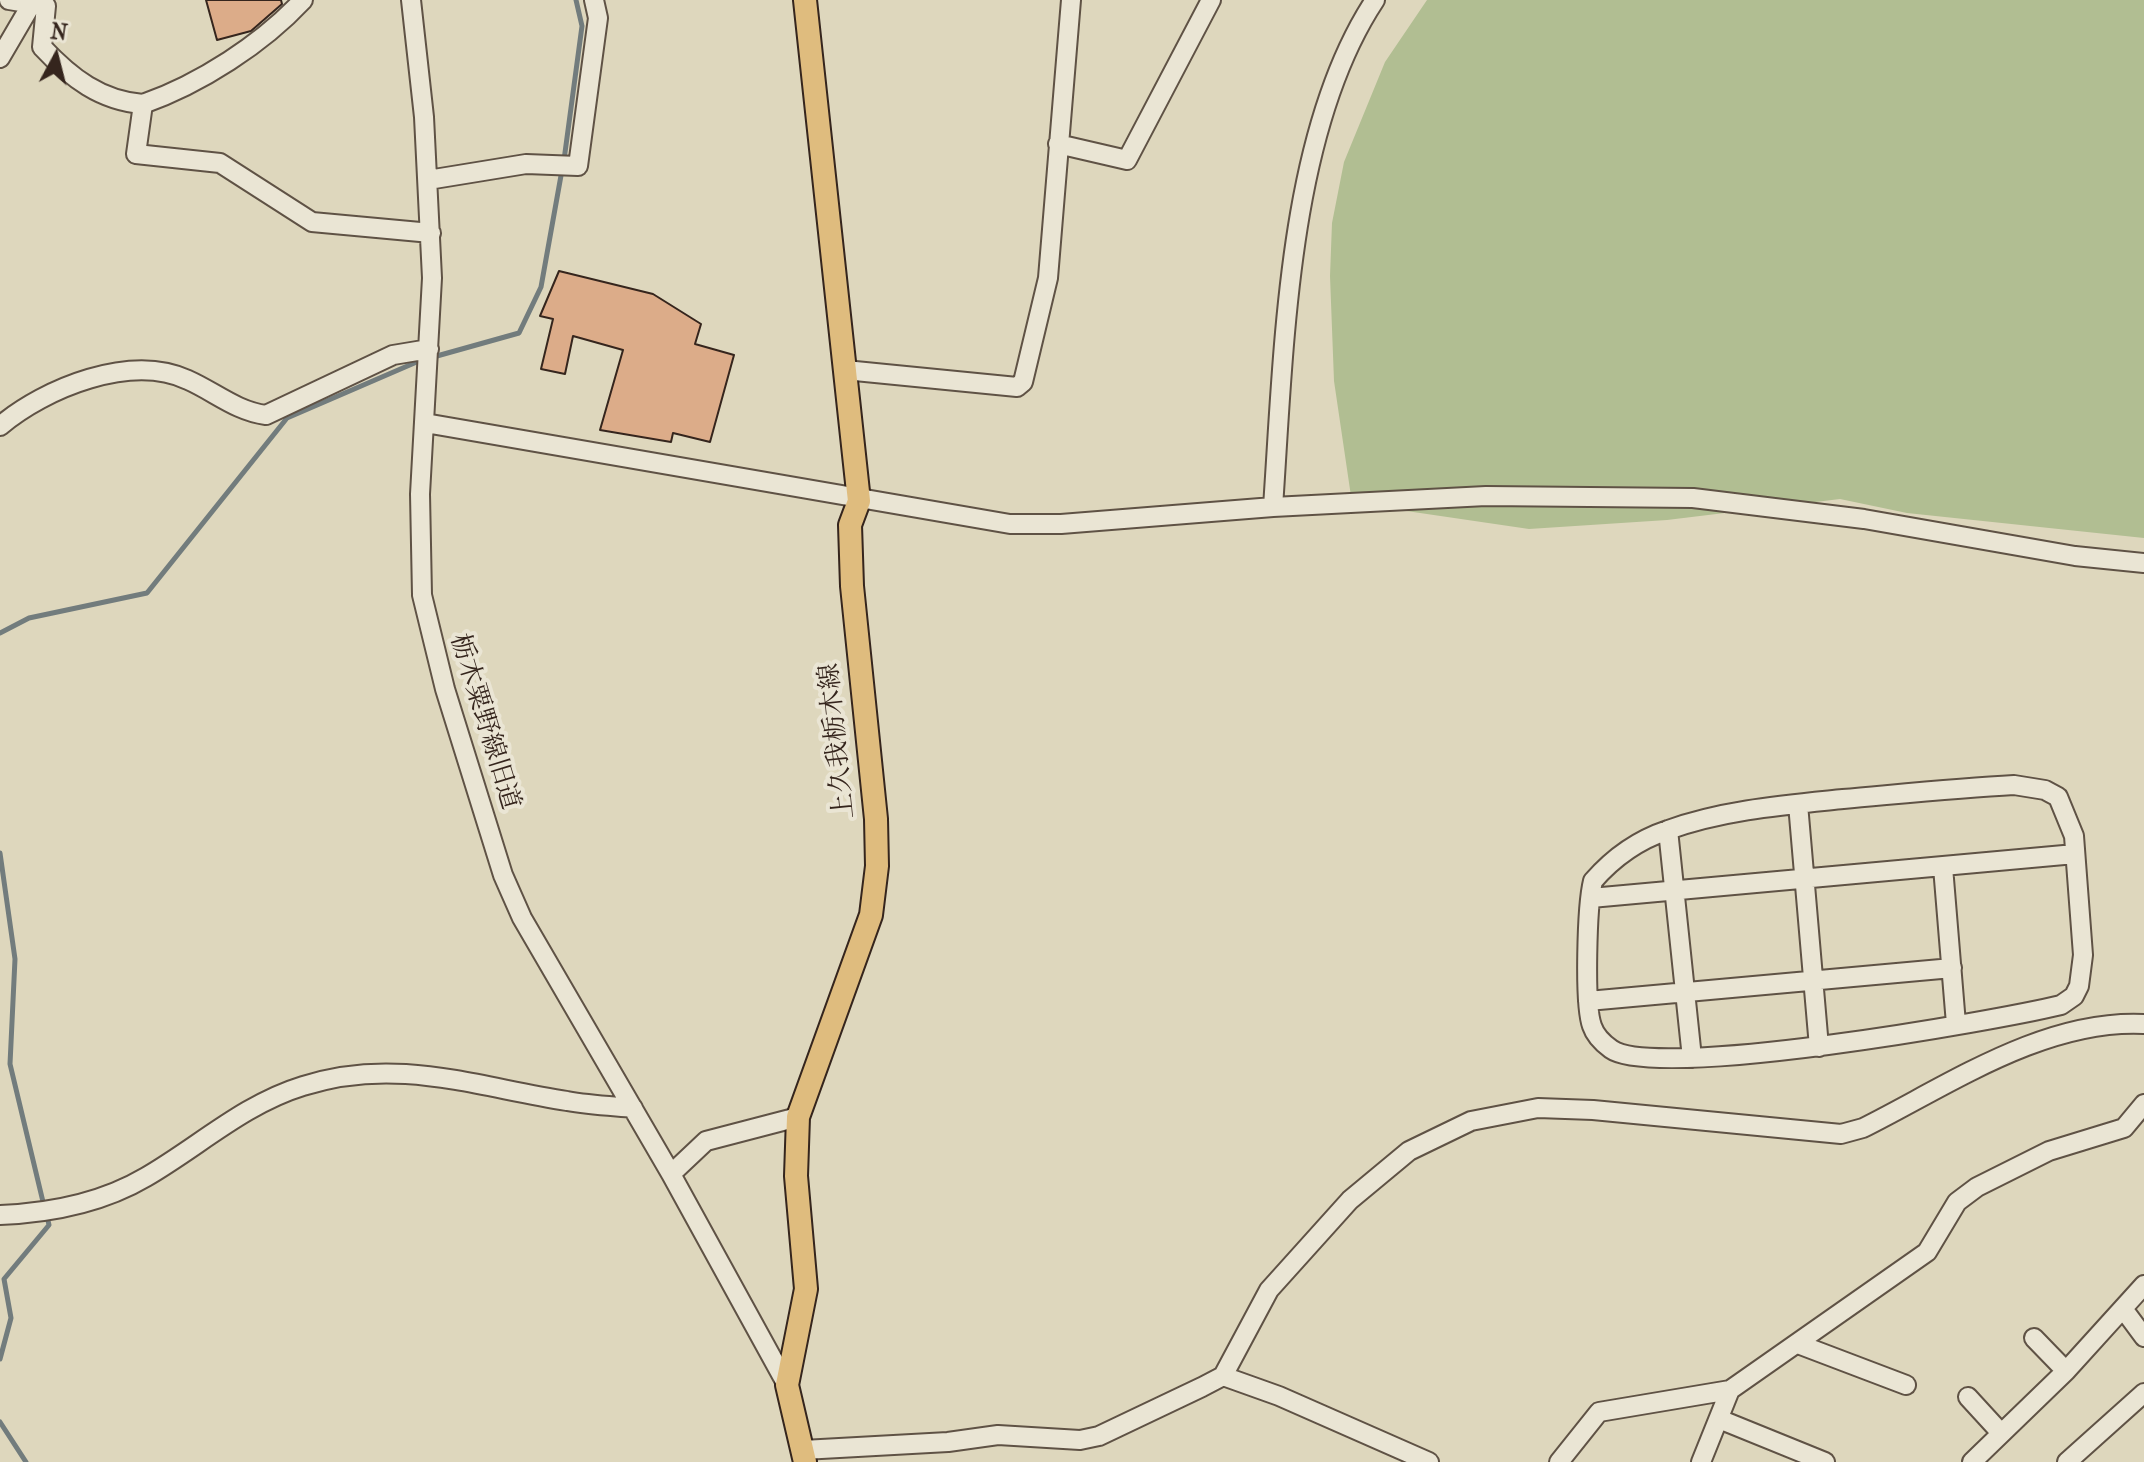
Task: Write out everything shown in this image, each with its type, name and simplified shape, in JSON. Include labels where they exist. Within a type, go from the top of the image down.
[{"type":"main road","name":"上久我栃木線","points":[[804,1456],[787,1385],[806,1289],[796,1176],[798,1117],[871,915],[877,866],[876,819],[853,599],[850,525],[859,501],[805,0]]},
{"type":"street","points":[[9,0],[46,6],[42,47],[58,64],[97,94],[143,104],[165,97],[219,65],[283,21],[303,0]]},
{"type":"street","name":"栃木粟野線旧道","points":[[411,0],[431,233],[420,564],[430,633],[445,689],[503,875],[522,918],[671,1174],[787,1385]]},
{"type":"street","points":[[428,180],[526,164],[578,166],[598,18],[594,0]]},
{"type":"street","points":[[845,370],[1017,387],[1023,382],[1048,278],[1071,0]]},
{"type":"street","points":[[1058,144],[1127,160],[1211,0]]},
{"type":"street","points":[[1273,507],[1284,359],[1304,191],[1324,106],[1360,23],[1375,0]]},
{"type":"street","points":[[0,58],[31,5]]},
{"type":"street","points":[[143,104],[136,154],[220,163],[312,222],[431,233]]},
{"type":"street","points":[[0,426],[36,399],[67,384],[139,371],[185,378],[247,413],[266,415],[393,355],[429,349]]},
{"type":"street","points":[[425,423],[859,501],[1010,524],[1061,524],[1273,507],[1486,496],[1693,498],[1864,519],[2075,556],[2144,563]]},
{"type":"street","points":[[2014,785],[2045,790],[2058,797],[2074,836],[2083,955],[2083,971],[2074,996],[2061,1005],[2037,1011],[1819,1047],[1692,1058],[1636,1058],[1612,1050],[1592,1026],[1588,1001],[1593,881],[1611,861],[1668,830],[1727,815],[1798,804],[1961,788],[2014,785]]},
{"type":"street","points":[[1798,804],[1819,1047]]},
{"type":"street","points":[[1668,830],[1692,1058]]},
{"type":"street","points":[[1591,898],[2075,854]]},
{"type":"street","points":[[1943,867],[1956,1024]]},
{"type":"street","points":[[1588,1001],[1952,968]]},
{"type":"street","points":[[804,1456],[998,1435],[1080,1440],[1120,1427],[1223,1376],[1269,1290],[1350,1200],[1409,1151],[1471,1121],[1538,1108],[1593,1110],[1841,1134],[1863,1128],[1987,1064],[2025,1049],[2095,1025],[2144,1024]]},
{"type":"street","points":[[0,1215],[63,1209],[143,1179],[246,1110],[304,1085],[379,1073],[460,1078],[567,1101],[633,1108]]},
{"type":"street","points":[[1559,1462],[1599,1412],[1730,1390],[1927,1252],[1957,1202],[1977,1187],[2049,1151],[2124,1128],[2144,1104]]},
{"type":"street","points":[[671,1174],[706,1141],[798,1117]]},
{"type":"street","points":[[1972,1462],[2066,1371],[2144,1285]]},
{"type":"street","points":[[2124,1310],[2144,1337]]},
{"type":"street","points":[[2034,1338],[2066,1371]]},
{"type":"street","points":[[1798,1344],[1906,1385]]},
{"type":"street","points":[[1223,1376],[1279,1396],[1429,1462]]},
{"type":"street","points":[[1701,1462],[1730,1390]]},
{"type":"street","points":[[2067,1462],[2144,1393]]},
{"type":"street","points":[[1968,1397],[2001,1433]]},
{"type":"street","points":[[1719,1419],[1825,1462]]},
{"type":"green space","points":[[1427,0],[2144,0],[2144,538],[1907,513],[1840,499],[1667,520],[1529,529],[1352,503],[1334,381],[1330,276],[1332,223],[1344,162],[1385,62]]},
{"type":"building","points":[[206,0],[281,0],[282,4],[251,31],[217,40]]},
{"type":"building","points":[[559,271],[653,294],[701,324],[695,344],[734,355],[710,442],[673,433],[671,442],[600,430],[623,350],[573,336],[565,374],[541,369],[553,319],[540,316]]},
{"type":"waterway","points":[[564,160],[582,26],[576,0]]},
{"type":"waterway","points":[[0,633],[29,618],[147,593],[287,418],[419,361],[519,333],[541,287],[562,170]]},
{"type":"waterway","points":[[0,853],[15,959],[10,1064],[44,1206]]},
{"type":"waterway","points":[[0,1359],[11,1318],[4,1279],[49,1225],[47,1216]]},
{"type":"waterway","points":[[0,1422],[26,1462]]}]
